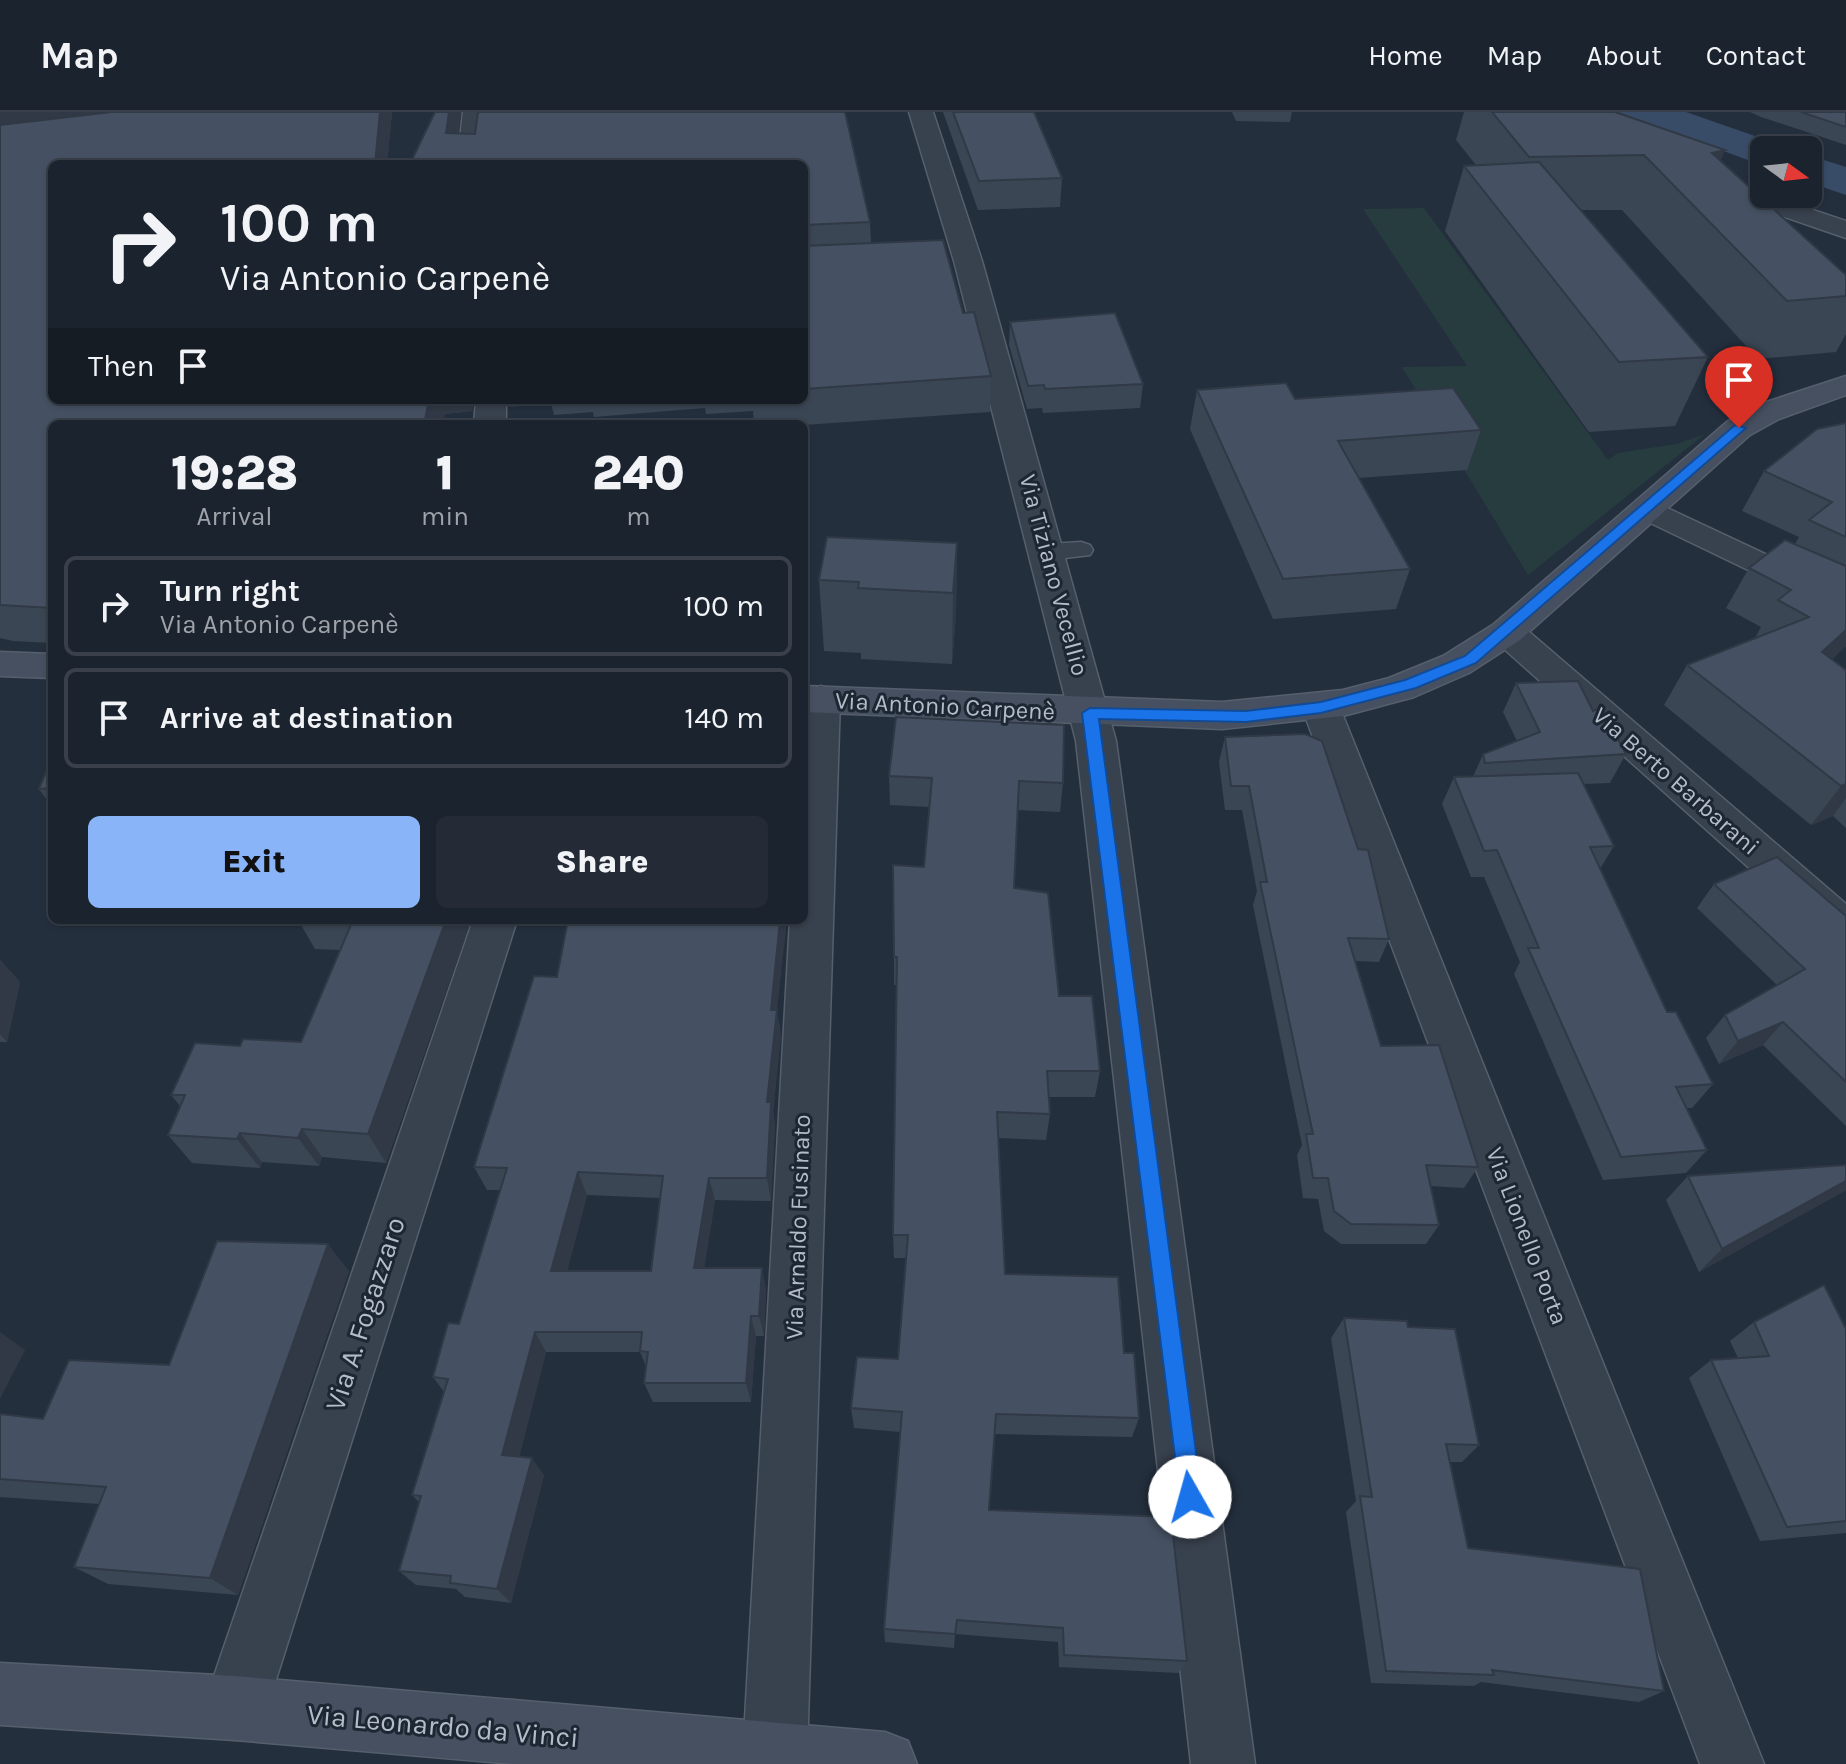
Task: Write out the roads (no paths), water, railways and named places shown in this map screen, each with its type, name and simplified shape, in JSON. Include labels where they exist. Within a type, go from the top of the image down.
[{"type":"street","points":[[469,160],[475,112]]},
{"type":"street","name":"Via Tiziano Vecellio","points":[[921,112],[953,262],[1048,552],[1090,713],[1223,1764]]},
{"type":"street","points":[[1693,178],[1846,230]]},
{"type":"street","name":"Via Antonio Carpenè","points":[[812,699],[1090,713],[1246,716],[1321,708],[1410,684],[1458,665],[1507,632],[1648,509],[1719,442],[1752,420],[1846,385]]},
{"type":"street","points":[[1648,509],[1846,606]]},
{"type":"street","name":"Via Berto Barbarani","points":[[1507,632],[1846,929]]},
{"type":"street","points":[[0,664],[48,666]]},
{"type":"street","name":"Via Arnaldo Fusinato","points":[[808,813],[812,699]]},
{"type":"street","name":"Via Lionello Porta","points":[[1321,708],[1732,1764]]},
{"type":"street","name":"Via A. Fogazzaro","points":[[235,1708],[494,924]]},
{"type":"street","name":"Via Arnaldo Fusinato","points":[[775,1754],[804,924]]},
{"type":"street","name":"Via Leonardo da Vinci","points":[[0,1694],[235,1708],[885,1764]]},
{"type":"lane","points":[[1048,552],[1081,550]]},
{"type":"water","points":[[1618,112],[1686,112],[1755,136],[1750,136],[1750,161]]},
{"type":"water","points":[[1822,159],[1846,167],[1846,195],[1822,187]]}]
